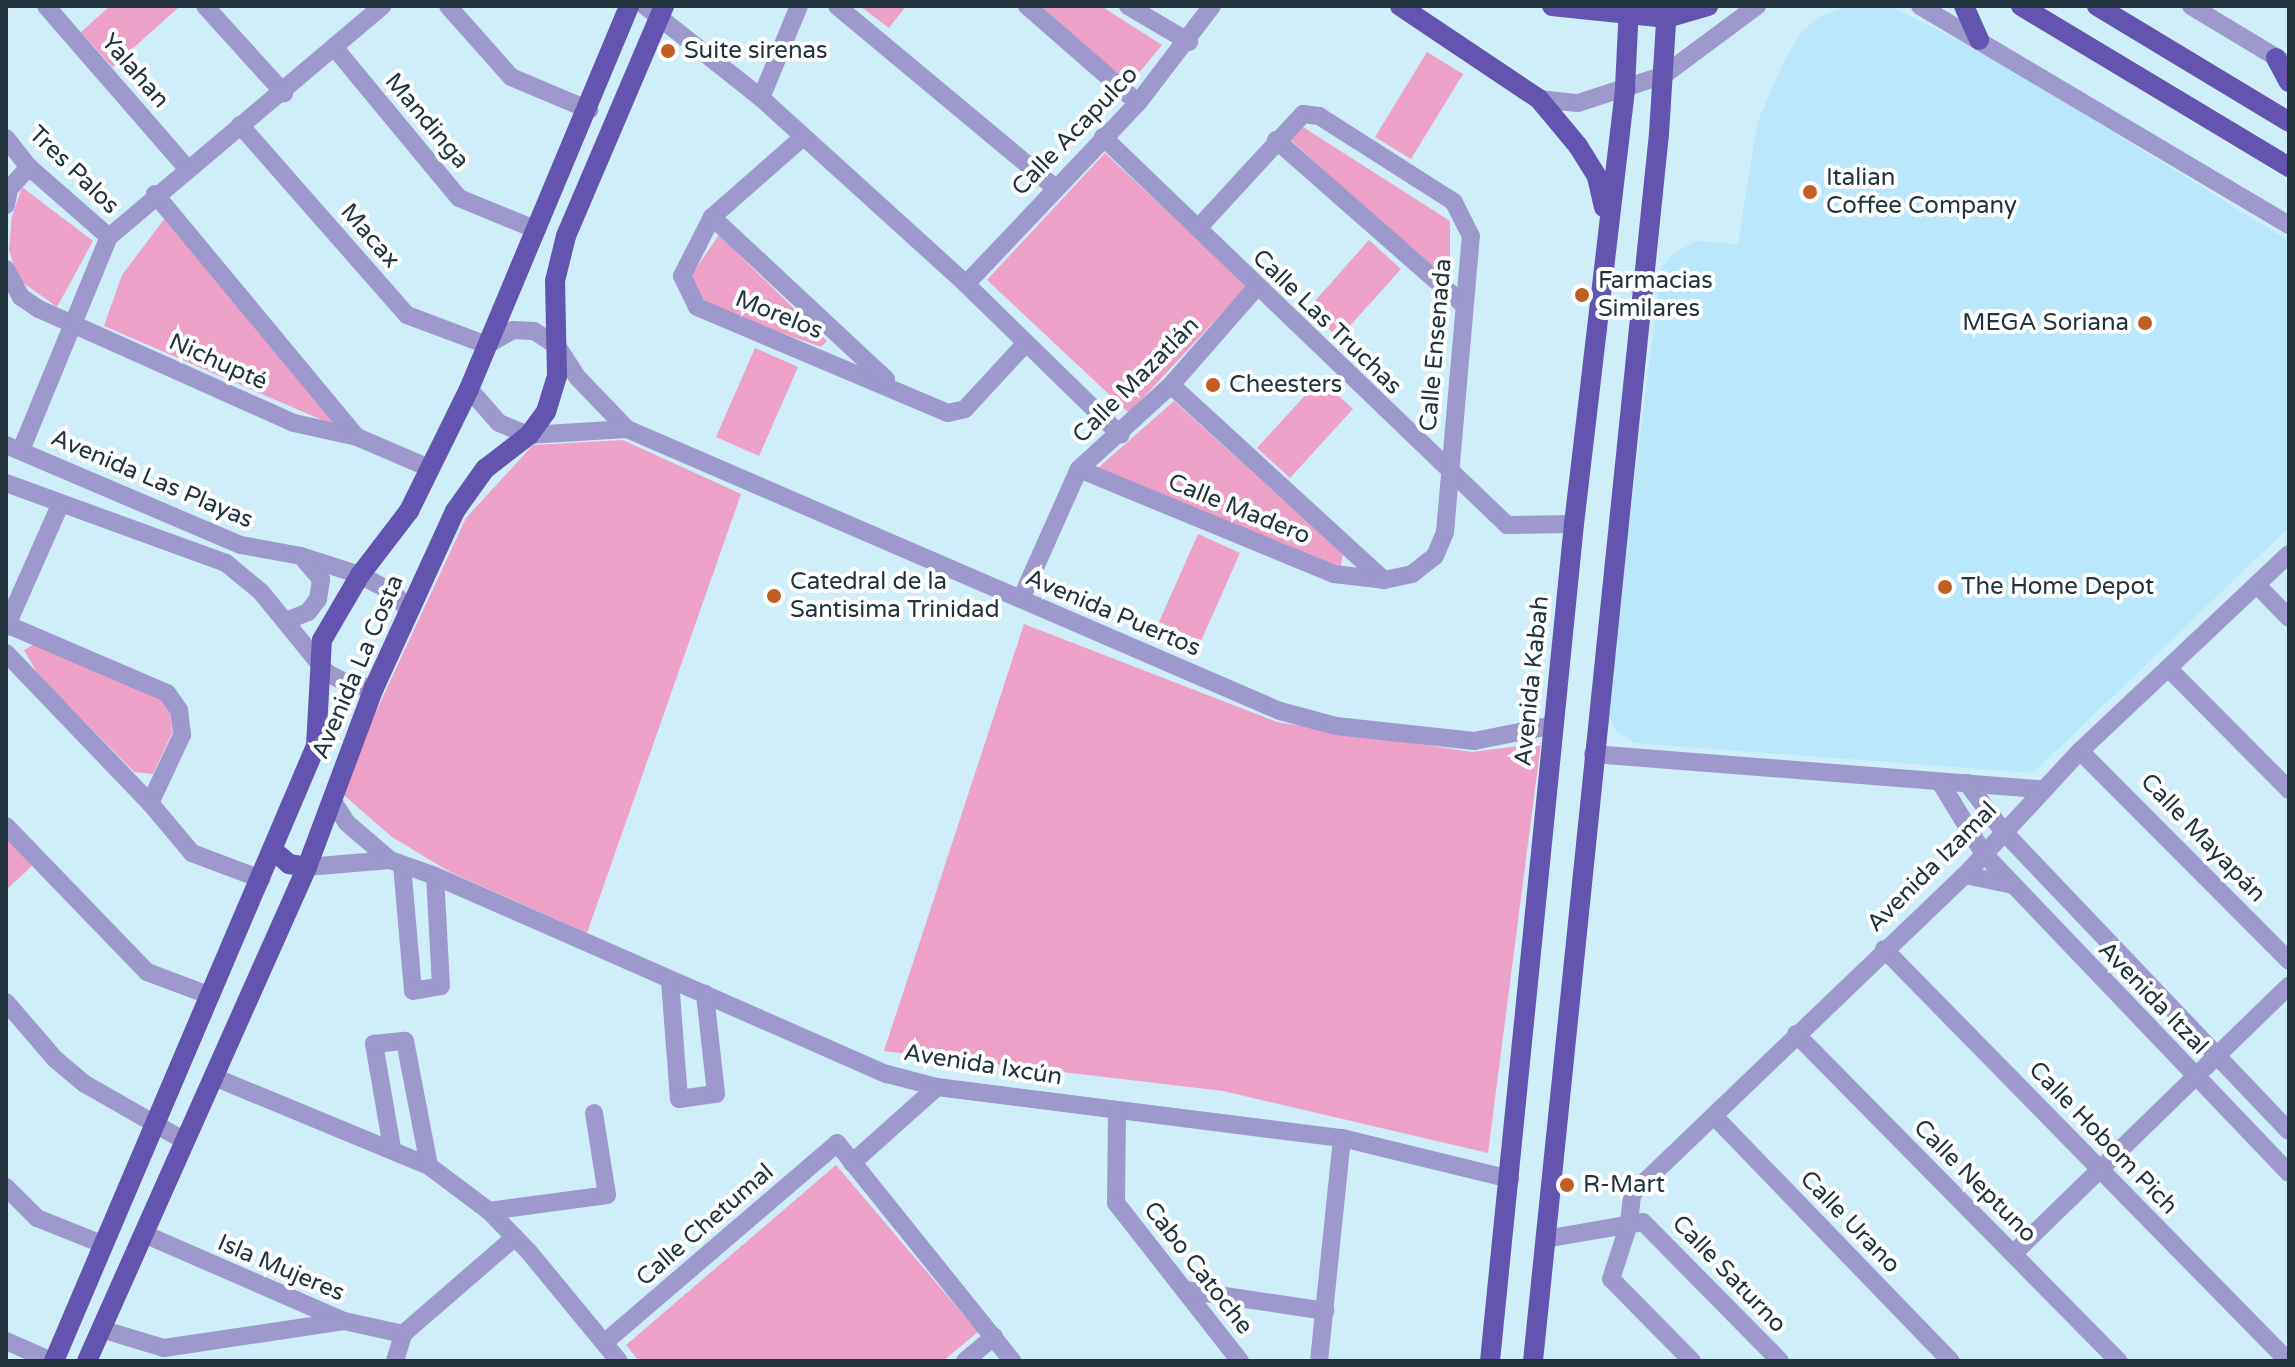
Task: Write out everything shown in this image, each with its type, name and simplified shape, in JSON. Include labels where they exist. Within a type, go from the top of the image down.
[{"type":"main road","name":"Avenida La Costa","points":[[53,1361],[316,746],[322,640],[360,575],[409,511],[469,389],[589,110],[629,6]]},
{"type":"main road","points":[[1400,6],[1539,99],[1597,177],[1607,224]]},
{"type":"main road","points":[[1552,6],[1667,12],[1708,6]]},
{"type":"main road","points":[[1964,6],[1979,40]]},
{"type":"main road","points":[[2021,6],[2289,167]]},
{"type":"main road","points":[[2097,6],[2289,122]]},
{"type":"main road","name":"Avenida La Costa","points":[[87,1361],[307,867],[374,688],[455,511],[485,469],[529,435],[546,412],[557,376],[555,281],[566,236],[656,10]]},
{"type":"main road","name":"Avenida Kabah","points":[[1490,1361],[1574,524],[1625,88],[1629,11]]},
{"type":"main road","points":[[1533,1361],[1664,75],[1667,12]]},
{"type":"main road","points":[[2282,62],[2289,82]]},
{"type":"main road","points":[[273,850],[289,864],[307,867]]},
{"type":"street","name":"Yalahan","points":[[46,6],[187,168]]},
{"type":"street","points":[[205,6],[284,93]]},
{"type":"street","points":[[14,447],[109,237],[155,194],[284,93],[382,6]]},
{"type":"street","points":[[448,6],[511,77],[589,110]]},
{"type":"street","points":[[761,98],[799,6]]},
{"type":"street","points":[[837,6],[1054,187]]},
{"type":"street","points":[[1027,6],[1138,103]]},
{"type":"street","points":[[1128,6],[1189,42]]},
{"type":"street","name":"Calle Acapulco","points":[[966,284],[1054,187],[1138,103],[1189,42],[1212,6]]},
{"type":"street","points":[[1539,99],[1578,103],[1664,75],[1757,6]]},
{"type":"street","points":[[1920,6],[2289,225]]},
{"type":"street","points":[[2191,6],[2282,62]]},
{"type":"street","points":[[656,10],[761,98],[966,284],[1024,345],[1121,435]]},
{"type":"street","name":"Mandinga","points":[[334,47],[459,198],[537,230]]},
{"type":"street","name":"Calle Ensenada","points":[[1198,228],[1294,120],[1319,116],[1454,202],[1471,236],[1445,532],[1435,556],[1412,574]]},
{"type":"street","name":"Macax","points":[[240,125],[407,315],[487,345]]},
{"type":"street","name":"Calle Las Truchas","points":[[1103,137],[1256,288],[1507,525],[1574,524]]},
{"type":"street","name":"Tres Palos","points":[[6,138],[29,167],[109,237]]},
{"type":"street","name":"Morelos","points":[[802,138],[712,217],[682,276],[697,307],[895,388],[948,413],[965,409],[1024,345]]},
{"type":"street","points":[[1276,140],[1463,304]]},
{"type":"street","points":[[6,205],[9,189],[29,167]]},
{"type":"street","points":[[155,194],[357,437]]},
{"type":"street","points":[[712,217],[895,388]]},
{"type":"street","name":"Nichupté","points":[[6,269],[21,297],[71,323],[294,423],[357,437],[429,468]]},
{"type":"street","name":"Calle Mazatlán","points":[[1021,599],[1079,469],[1121,435],[1171,385],[1256,288]]},
{"type":"street","points":[[487,345],[513,330],[534,331],[557,346]]},
{"type":"street","name":"Avenida Puertos","points":[[557,346],[578,378],[627,429],[1280,711],[1336,726],[1474,741],[1554,725]]},
{"type":"street","name":"Calle Madero","points":[[1171,385],[1384,580]]},
{"type":"street","points":[[469,389],[499,423],[529,435]]},
{"type":"street","name":"Avenida Puertos","points":[[529,435],[627,429]]},
{"type":"street","name":"Avenida Las Playas","points":[[14,447],[241,545],[301,556],[360,575],[387,588],[409,611]]},
{"type":"street","name":"Calle Madero","points":[[1079,469],[1334,574],[1384,580],[1412,574]]},
{"type":"street","name":"Avenida Las Playas","points":[[6,483],[226,563],[286,621],[319,666],[343,683],[374,688]]},
{"type":"street","points":[[60,505],[6,625],[167,693],[179,710],[182,735],[150,803]]},
{"type":"street","name":"Avenida Izamal","points":[[1692,1361],[1611,1279],[1636,1223],[1632,1194],[1884,949],[1965,875],[2080,751],[2289,554]]},
{"type":"street","points":[[286,621],[308,612],[318,599],[321,579],[301,556]]},
{"type":"street","points":[[2257,585],[2289,618]]},
{"type":"street","points":[[6,653],[150,803],[192,853],[261,879]]},
{"type":"street","points":[[2168,668],[2289,790]]},
{"type":"street","name":"Calle Mayapán","points":[[2080,751],[2289,961]]},
{"type":"street","points":[[1593,754],[2042,789]]},
{"type":"street","name":"Avenida Itzal","points":[[1940,782],[1984,854],[2289,1173]]},
{"type":"street","name":"Avenida Itzal","points":[[1967,783],[2003,831],[2289,1131]]},
{"type":"street","name":"Avenida Ixcún","points":[[332,800],[347,823],[396,862],[435,876],[887,1074],[937,1087],[1342,1138],[1510,1179]]},
{"type":"street","points":[[6,826],[147,972],[211,996]]},
{"type":"street","points":[[396,862],[413,991],[441,986],[435,876]]},
{"type":"street","name":"Avenida Ixcún","points":[[307,867],[396,862]]},
{"type":"street","points":[[1965,875],[2013,885]]},
{"type":"street","name":"Calle Hobom Pich","points":[[1884,949],[2288,1361]]},
{"type":"street","points":[[670,980],[679,1099],[716,1094],[705,994]]},
{"type":"street","points":[[2013,1254],[2289,986]]},
{"type":"street","points":[[6,1002],[75,1076],[155,1127],[185,1141]]},
{"type":"street","name":"Calle Neptuno","points":[[1796,1034],[2119,1361]]},
{"type":"street","points":[[392,1148],[374,1044],[405,1041],[429,1166]]},
{"type":"street","points":[[214,1077],[392,1148],[429,1166],[489,1211],[515,1237],[619,1361]]},
{"type":"street","points":[[937,1087],[852,1163],[1012,1361]]},
{"type":"street","name":"Cabo Catoche","points":[[1117,1110],[1116,1203],[1240,1361]]},
{"type":"street","points":[[489,1211],[607,1195],[594,1113]]},
{"type":"street","name":"Calle Urano","points":[[1714,1116],[1951,1361]]},
{"type":"street","points":[[1319,1361],[1342,1138]]},
{"type":"street","name":"Calle Chetumal","points":[[604,1343],[837,1143],[852,1163]]},
{"type":"street","points":[[6,1187],[37,1218],[102,1244]]},
{"type":"street","points":[[1545,1239],[1636,1223]]},
{"type":"street","name":"Calle Saturno","points":[[1636,1223],[1780,1361]]},
{"type":"street","name":"Isla Mujeres","points":[[144,1234],[344,1321],[403,1334]]},
{"type":"street","points":[[395,1361],[403,1334],[515,1237]]},
{"type":"street","points":[[1185,1290],[1325,1311]]},
{"type":"street","points":[[101,1329],[164,1348],[344,1321]]},
{"type":"street","points":[[965,1361],[994,1337]]},
{"type":"street","points":[[6,1341],[53,1361]]},
{"type":"shaded area","points":[[110,6],[178,8],[112,67],[81,32]]},
{"type":"shaded area","points":[[860,6],[906,6],[889,28]]},
{"type":"shaded area","points":[[1041,6],[1101,6],[1162,45],[1129,85]]},
{"type":"shaded area","points":[[1849,6],[1890,6],[1990,56],[2289,241],[2289,527],[2033,773],[1635,743],[1616,731],[1606,710],[1661,268],[1672,254],[1696,241],[1738,244],[1757,123],[1785,59],[1801,32],[1821,16]]},
{"type":"shaded area","points":[[1427,52],[1463,74],[1411,159],[1375,137]]},
{"type":"shaded area","points":[[1303,127],[1450,221],[1450,273],[1439,274],[1285,135]]},
{"type":"shaded area","points":[[1105,153],[1247,286],[1129,413],[987,280]]},
{"type":"shaded area","points":[[22,187],[93,241],[57,307],[18,279],[9,250],[12,216]]},
{"type":"shaded area","points":[[168,214],[343,429],[104,326],[122,275]]},
{"type":"shaded area","points":[[719,235],[827,341],[821,347],[713,309],[701,296],[690,277]]},
{"type":"shaded area","points":[[1369,240],[1401,269],[1339,338],[1307,310]]},
{"type":"shaded area","points":[[755,348],[798,367],[759,456],[716,437]]},
{"type":"shaded area","points":[[1320,379],[1353,409],[1290,478],[1257,448]]},
{"type":"shaded area","points":[[1174,401],[1343,554],[1340,570],[1098,468]]},
{"type":"shaded area","points":[[623,440],[741,494],[587,933],[450,872],[392,837],[339,791],[466,518],[533,445]]},
{"type":"shaded area","points":[[1198,534],[1240,553],[1201,641],[1159,622]]},
{"type":"shaded area","points":[[1024,624],[1277,722],[1472,752],[1541,743],[1488,1153],[1223,1091],[884,1051]]},
{"type":"shaded area","points":[[35,644],[161,700],[170,711],[172,733],[153,774],[134,772],[37,673],[24,650]]},
{"type":"shaded area","points":[[6,836],[33,865],[6,890]]},
{"type":"shaded area","points":[[836,1165],[978,1332],[943,1361],[639,1361],[626,1345]]},
{"type":"place","name":"Suite sirenas","points":[[668,51]]},
{"type":"place","name":"Italian Coffee Company","points":[[1810,192]]},
{"type":"place","name":"Farmacias Similares","points":[[1582,295]]},
{"type":"place","name":"MEGA Soriana","points":[[2145,323]]},
{"type":"place","name":"Cheesters","points":[[1213,385]]},
{"type":"place","name":"The Home Depot","points":[[1945,587]]},
{"type":"place","name":"Catedral de la Santisima Trinidad","points":[[774,596]]},
{"type":"place","name":"R-Mart","points":[[1567,1185]]}]
